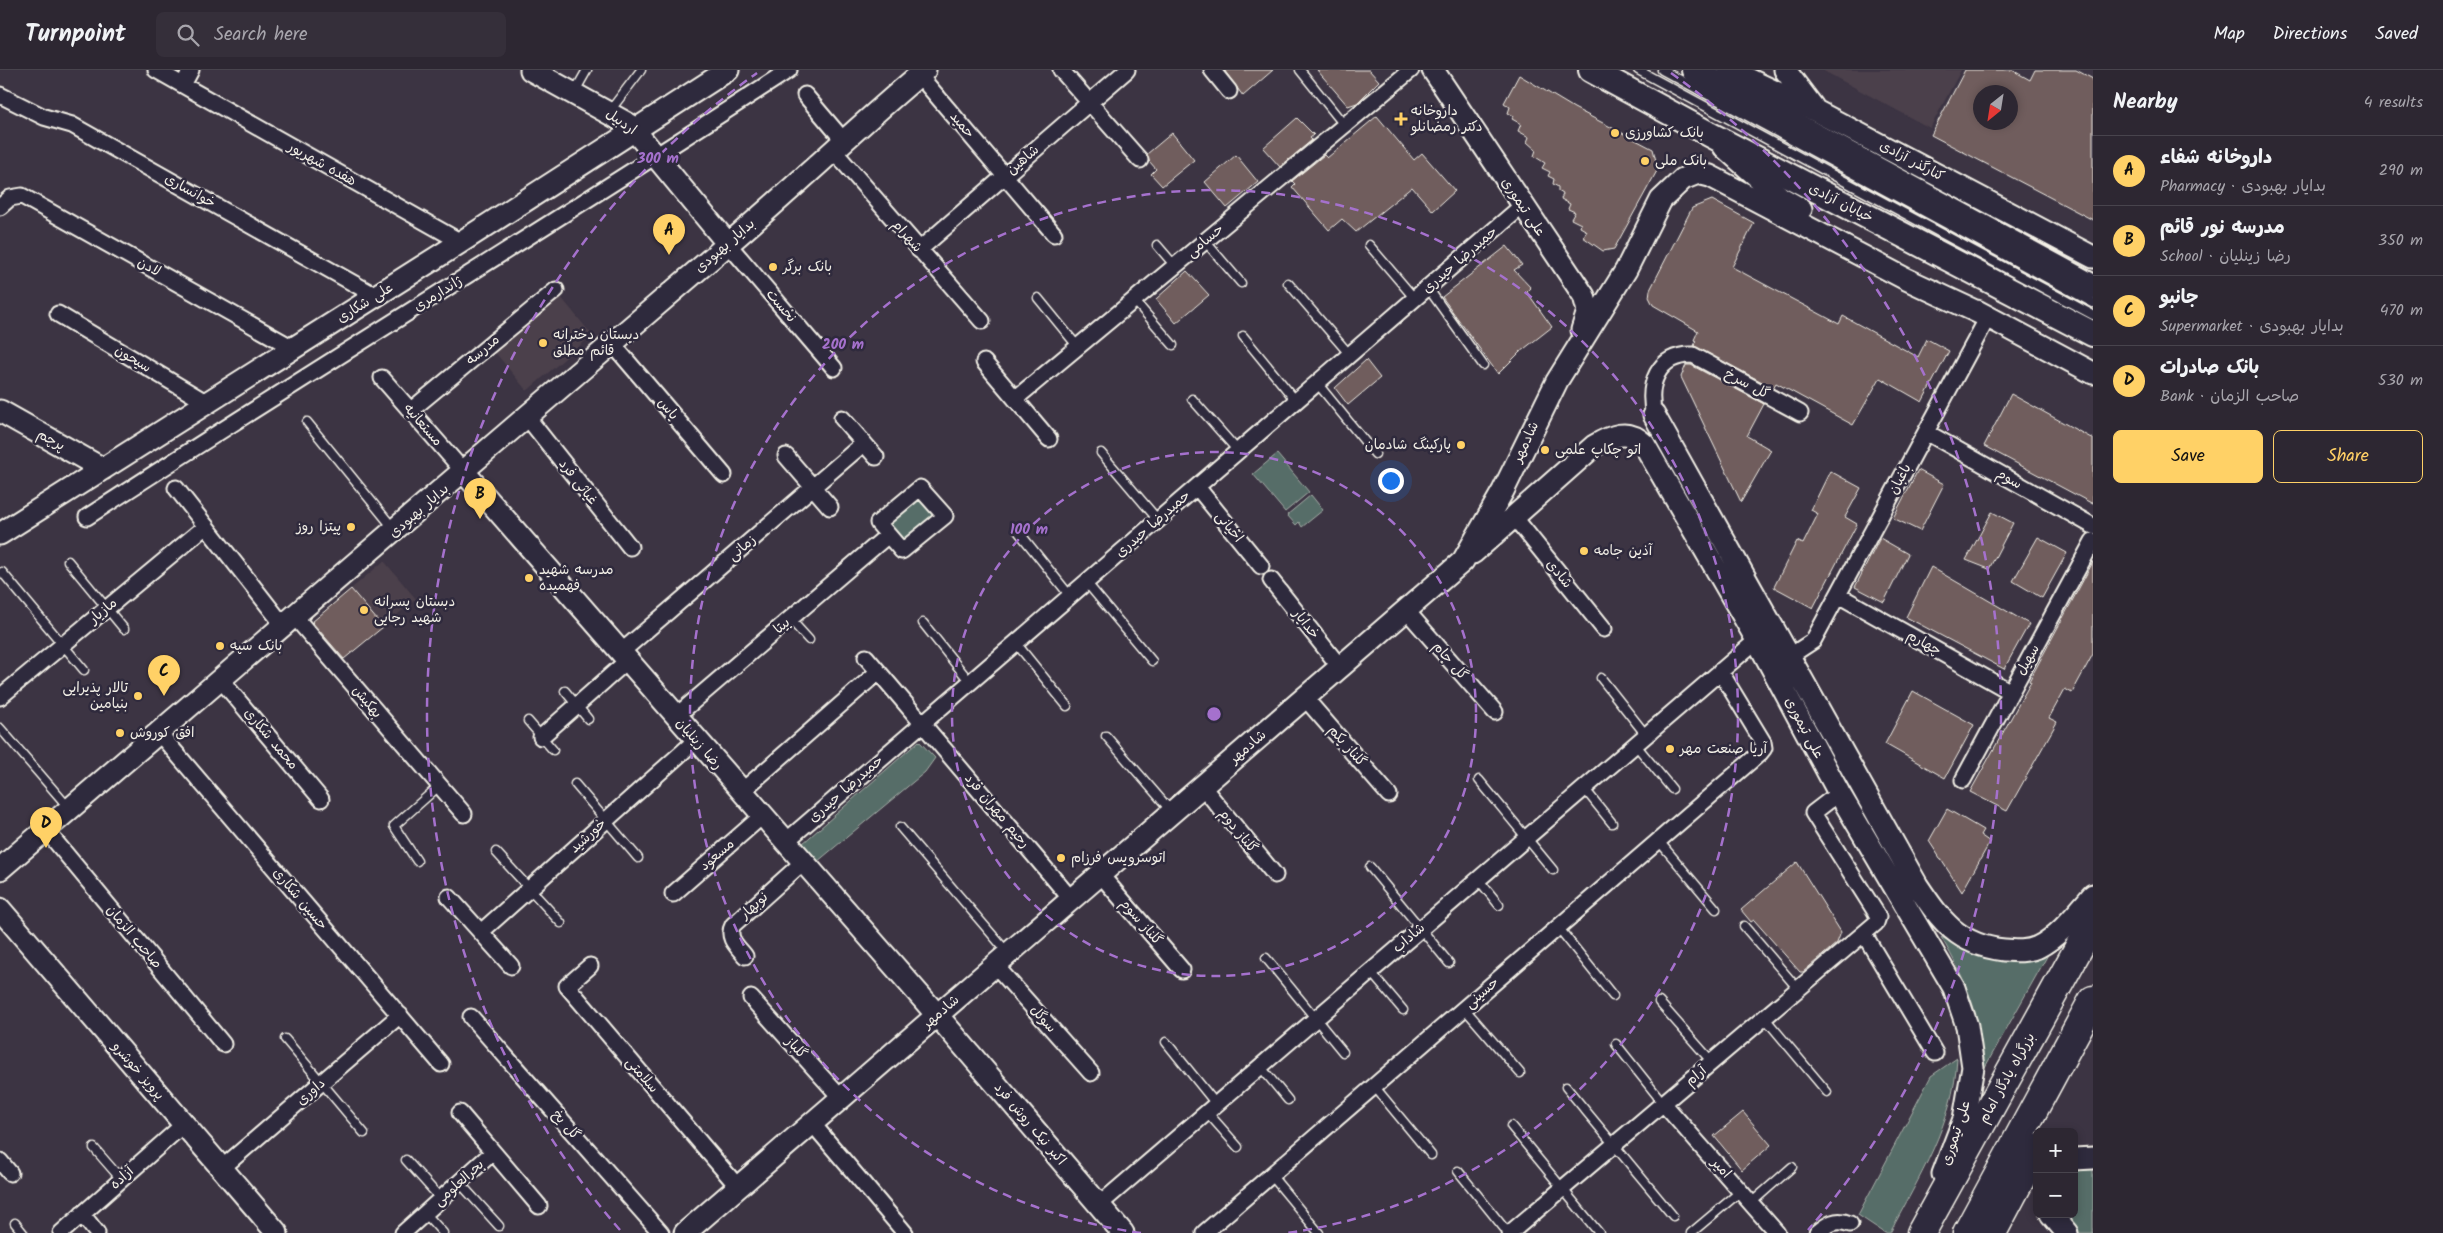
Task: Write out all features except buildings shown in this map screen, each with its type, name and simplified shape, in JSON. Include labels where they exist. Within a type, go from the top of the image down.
[{"type":"highway","name":"بزرگراه یادگار امام","points":[[1921,1233],[2093,922]]},
{"type":"highway","points":[[1967,1233],[2073,1041],[2093,1000]]},
{"type":"highway","points":[[2044,1128],[2073,1041]]},
{"type":"highway","points":[[1992,1233],[2033,1156]]},
{"type":"main road","name":"اردبیل","points":[[531,70],[609,112],[636,130],[728,244]]},
{"type":"main road","name":"علی شکاری","points":[[0,534],[461,242],[728,70]]},
{"type":"main road","name":"علی تیموری","points":[[1433,70],[1587,305],[1587,318],[1575,349]]},
{"type":"main road","name":"خیابان آزادی","points":[[1591,70],[1711,135],[2093,334]]},
{"type":"main road","points":[[1694,70],[2093,288]]},
{"type":"main road","name":"کنارگذر آزادی","points":[[1729,70],[1816,111],[2093,257]]},
{"type":"main road","points":[[1785,70],[1816,111]]},
{"type":"main road","name":"بدایار بهبودی","points":[[0,869],[464,472],[611,342],[728,244],[922,72]]},
{"type":"main road","points":[[1711,135],[1780,196],[1988,317],[2093,373]]},
{"type":"main road","name":"شادمهر","points":[[694,1230],[738,1187],[1463,561],[1503,491],[1533,427],[1575,349],[1626,270],[1661,200],[1682,179],[1698,173],[1729,186],[1904,278],[1988,317]]},
{"type":"main road","name":"پرچم","points":[[0,411],[103,469]]},
{"type":"main road","name":"علی تیموری","points":[[1654,415],[1776,629],[1917,885],[1940,919],[1950,929],[1976,944],[1989,948],[2019,951],[2032,950],[2050,940],[2093,895]]},
{"type":"main road","name":"علی تیموری","points":[[1463,561],[1515,518],[1566,468],[1594,446],[1617,435],[1632,436],[1644,444],[1756,640],[1839,793],[1950,981],[1962,1008],[1971,1045],[1973,1068],[1964,1119],[1921,1233]]},
{"type":"main road","name":"رضا زینلیان","points":[[464,472],[784,843],[937,1015]]},
{"type":"main road","points":[[1756,640],[1776,629]]},
{"type":"main road","name":"پرویز خوشرو","points":[[0,909],[277,1233]]},
{"type":"main road","name":"اکبر نیک روش فرد","points":[[937,1015],[1123,1233]]},
{"type":"main road","points":[[2078,1159],[2093,1158]]},
{"type":"main road","points":[[2054,1218],[2067,1233]]},
{"type":"street","name":"هفده شهریور","points":[[156,70],[461,242]]},
{"type":"street","points":[[184,85],[190,70]]},
{"type":"street","name":"ژاندارمری","points":[[87,517],[287,387],[657,156],[789,70]]},
{"type":"street","points":[[1061,70],[1140,160]]},
{"type":"street","name":"شاهین","points":[[919,250],[1127,70]]},
{"type":"street","points":[[1212,70],[1229,91]]},
{"type":"street","name":"حسامی","points":[[1015,399],[1345,126],[1399,76],[1412,70]]},
{"type":"street","name":"حمید","points":[[922,72],[1054,234]]},
{"type":"street","name":"خوانساری","points":[[0,95],[44,117],[72,124],[376,296]]},
{"type":"street","name":"شهرام","points":[[805,95],[839,146],[919,250],[982,321]]},
{"type":"street","name":"لادن","points":[[1,204],[10,198],[22,196],[294,348]]},
{"type":"street","name":"حمیدرضا حیدری","points":[[784,843],[1522,206]]},
{"type":"street","name":"نخست","points":[[728,244],[834,368]]},
{"type":"street","name":"مدرسه","points":[[410,411],[556,290]]},
{"type":"street","name":"سیحون","points":[[58,314],[207,403]]},
{"type":"street","name":"باغبان","points":[[1790,656],[1813,641],[1988,317]]},
{"type":"street","name":"یاس","points":[[611,342],[724,475]]},
{"type":"street","name":"گل سرخ","points":[[1654,415],[1650,393],[1654,379],[1671,361],[1686,355],[1693,355],[1800,413]]},
{"type":"street","points":[[984,362],[1049,439]]},
{"type":"street","name":"مستعانیه","points":[[382,378],[464,472]]},
{"type":"street","name":"غیاثی فرد","points":[[527,417],[630,547]]},
{"type":"street","points":[[842,418],[876,457]]},
{"type":"street","name":"سوم","points":[[1926,432],[2093,526]]},
{"type":"street","name":"زمانی","points":[[624,657],[864,443]]},
{"type":"street","points":[[786,456],[830,507]]},
{"type":"street","name":"اخیانی","points":[[1197,487],[1260,566]]},
{"type":"street","points":[[176,488],[206,526],[290,621]]},
{"type":"street","name":"شادی","points":[[1515,518],[1604,630]]},
{"type":"street","name":"مازیار","points":[[0,697],[206,526]]},
{"type":"street","name":"بیتا","points":[[675,717],[888,535]]},
{"type":"street","name":"سهیل","points":[[1963,780],[2093,541]]},
{"type":"street","name":"خدایار","points":[[1271,580],[1340,667]]},
{"type":"street","name":"چهارم","points":[[1838,595],[2011,692]]},
{"type":"street","name":"گل جام","points":[[1406,610],[1495,712]]},
{"type":"street","name":"بهکیش","points":[[290,621],[464,814]]},
{"type":"street","name":"شاداب","points":[[1098,1205],[1756,640]]},
{"type":"street","name":"رحیم مهران فرد","points":[[866,656],[1071,899]]},
{"type":"street","points":[[542,737],[577,705],[624,657]]},
{"type":"street","name":"حسینی","points":[[1204,1233],[1760,753],[1764,748],[1763,742],[1720,671]]},
{"type":"street","points":[[741,792],[878,672]]},
{"type":"street","name":"محمد شکاری","points":[[222,680],[321,799]]},
{"type":"street","name":"گلناز یکم","points":[[1305,698],[1389,795]]},
{"type":"street","name":"حسین شکاری","points":[[159,733],[441,1064]]},
{"type":"street","name":"خورشید","points":[[481,932],[696,740]]},
{"type":"street","name":"گلناز دوم","points":[[1202,786],[1274,875]]},
{"type":"street","name":"آرام","points":[[1509,1233],[1876,923],[1878,917],[1813,813],[1839,793]]},
{"type":"street","name":"مسعود","points":[[673,894],[762,816]]},
{"type":"street","name":"صاحب الزمان","points":[[46,830],[223,1044]]},
{"type":"street","name":"نوبهار","points":[[746,956],[731,939],[730,930],[733,925],[802,863]]},
{"type":"street","name":"گلناز سوم","points":[[1100,874],[1182,970]]},
{"type":"street","points":[[449,897],[511,966]]},
{"type":"street","points":[[1864,934],[1935,1053]]},
{"type":"street","name":"سوگل","points":[[1002,959],[1091,1073]]},
{"type":"street","name":"سلامتی","points":[[590,966],[567,986],[738,1187]]},
{"type":"street","name":"گلباز","points":[[751,998],[841,1098]]},
{"type":"street","name":"داوری","points":[[222,1168],[400,1015]]},
{"type":"street","name":"گل یخ","points":[[471,1017],[661,1233]]},
{"type":"street","name":"امیر","points":[[1663,1103],[1777,1233]]},
{"type":"street","points":[[460,1113],[539,1206]]},
{"type":"street","points":[[812,1123],[905,1233]]},
{"type":"street","name":"آزاده","points":[[61,1233],[184,1124]]},
{"type":"street","name":"بحرالعلومی","points":[[402,1233],[493,1152]]},
{"type":"street","points":[[0,1161],[10,1173]]},
{"type":"street","points":[[82,1214],[98,1233]]},
{"type":"street","points":[[1817,1233],[1832,1222],[1847,1222]]},
{"type":"lane","points":[[574,93],[587,70]]},
{"type":"lane","points":[[609,112],[641,70]]},
{"type":"lane","points":[[1300,70],[1345,126]]},
{"type":"lane","points":[[1638,70],[2093,315]]},
{"type":"lane","points":[[1662,70],[2093,303]]},
{"type":"lane","points":[[1205,242],[1241,282]]},
{"type":"lane","points":[[1369,245],[1415,299]]},
{"type":"lane","points":[[1156,246],[1175,266]]},
{"type":"lane","points":[[1288,283],[1350,355]]},
{"type":"lane","points":[[1428,288],[1483,365]]},
{"type":"lane","points":[[1038,298],[1078,347]]},
{"type":"lane","points":[[1134,300],[1173,345]]},
{"type":"lane","points":[[1242,336],[1296,401]]},
{"type":"lane","points":[[1317,383],[1375,454]]},
{"type":"lane","points":[[1192,399],[1238,451]]},
{"type":"lane","points":[[307,422],[396,530]]},
{"type":"lane","points":[[1101,453],[1158,520]]},
{"type":"lane","points":[[1018,531],[1070,596]]},
{"type":"lane","points":[[68,561],[124,629]]},
{"type":"lane","points":[[2,572],[84,670]]},
{"type":"lane","points":[[1086,582],[1152,661]]},
{"type":"lane","points":[[790,619],[809,640]]},
{"type":"lane","points":[[923,623],[970,682]]},
{"type":"lane","points":[[1016,643],[1067,706]]},
{"type":"lane","points":[[1601,678],[1672,789]]},
{"type":"lane","points":[[565,691],[588,719]]},
{"type":"lane","points":[[528,722],[553,750]]},
{"type":"lane","points":[[0,728],[70,810]]},
{"type":"lane","points":[[1106,736],[1172,812]]},
{"type":"lane","points":[[1479,780],[1554,870]]},
{"type":"lane","points":[[575,784],[638,858]]},
{"type":"lane","points":[[417,861],[394,826],[440,786]]},
{"type":"lane","points":[[1584,788],[1612,823]]},
{"type":"lane","points":[[900,827],[1002,959]]},
{"type":"lane","points":[[1658,840],[1716,909]]},
{"type":"lane","points":[[496,852],[561,923]]},
{"type":"lane","points":[[1370,867],[1449,963]]},
{"type":"lane","points":[[1478,879],[1499,905]]},
{"type":"lane","points":[[1744,926],[1798,989]]},
{"type":"lane","points":[[1558,927],[1614,996]]},
{"type":"lane","points":[[1266,958],[1343,1052]]},
{"type":"lane","points":[[1370,971],[1403,1010]]},
{"type":"lane","points":[[1659,1002],[1712,1062]]},
{"type":"lane","points":[[1464,1008],[1520,1073]]},
{"type":"lane","points":[[1764,1017],[1827,1092]]},
{"type":"lane","points":[[285,1039],[364,1133]]},
{"type":"lane","points":[[1166,1042],[1238,1147]]},
{"type":"lane","points":[[1616,1044],[1663,1103]]},
{"type":"lane","points":[[1260,1066],[1288,1100]]},
{"type":"lane","points":[[1374,1086],[1431,1155]]},
{"type":"lane","points":[[1566,1087],[1673,1216]]},
{"type":"lane","points":[[1511,1126],[1599,1233]]},
{"type":"lane","points":[[94,1148],[121,1179]]},
{"type":"lane","points":[[406,1160],[441,1199]]},
{"type":"lane","points":[[1691,1233],[1792,1167]]},
{"type":"lane","points":[[1458,1171],[1509,1233]]},
{"type":"lane","points":[[1271,1175],[1319,1233]]},
{"type":"lane","points":[[459,1182],[499,1226]]},
{"type":"lane","points":[[424,1213],[443,1233]]},
{"type":"lane","points":[[15,1224],[23,1233]]},
{"type":"shaded area","points":[[1822,70],[1961,70],[1930,128]]},
{"type":"shaded area","name":"دبستان دخترانه قائم مطلق","points":[[560,296],[592,335],[527,391],[494,351]]},
{"type":"shaded area","name":"دبستان پسرانه شهید رجایی","points":[[384,561],[416,599],[344,659],[312,622]]},
{"type":"green space","points":[[1277,454],[1309,492],[1285,512],[1253,474]]},
{"type":"green space","points":[[1311,495],[1323,510],[1302,527],[1299,522],[1296,525],[1287,515]]},
{"type":"green space","points":[[919,496],[936,515],[903,542],[887,521]]},
{"type":"green space","points":[[919,741],[935,758],[925,772],[817,862],[802,844]]},
{"type":"green space","points":[[1941,937],[1971,951],[1994,958],[2017,958],[2050,951],[1980,1076],[1981,1057],[1977,1021],[1959,970]]},
{"type":"green space","points":[[1957,1058],[1949,1105],[1933,1149],[1890,1233],[1885,1233],[1858,1215],[1931,1076]]},
{"type":"green space","points":[[2078,1166],[2093,1166],[2093,1233],[2080,1233],[2067,1218],[2078,1218]]},
{"type":"place","name":"داروخانه دکتر رمضانلو","points":[[1401,119]]},
{"type":"place","name":"بانک کشاورزی","points":[[1615,133]]},
{"type":"place","name":"بانک ملی","points":[[1645,161]]},
{"type":"place","name":"داروخانه شفاء","points":[[669,255]]},
{"type":"place","name":"بانک برگر","points":[[773,267]]},
{"type":"place","name":"دبستان دخترانه قائم مطلق","points":[[543,343]]},
{"type":"place","name":"پارکینگ شادمان","points":[[1461,445]]},
{"type":"place","name":"اتو چکاپ علمی","points":[[1545,450]]},
{"type":"place","name":"مدرسه نور قائم","points":[[480,519]]},
{"type":"place","name":"پیتزا روز","points":[[351,527]]},
{"type":"place","name":"آذین جامه","points":[[1584,551]]},
{"type":"place","name":"مدرسه شهید فهمیده","points":[[529,578]]},
{"type":"place","name":"دبستان پسرانه شهید رجایی","points":[[364,610]]},
{"type":"place","name":"بانک سپه","points":[[220,646]]},
{"type":"place","name":"تالار پذیرایی بنیامین","points":[[138,696]]},
{"type":"place","name":"جانبو","points":[[164,696]]},
{"type":"place","name":"افق کوروش","points":[[120,733]]},
{"type":"place","name":"آریا صنعت مهر","points":[[1670,749]]},
{"type":"place","name":"بانک صادرات","points":[[46,848]]},
{"type":"place","name":"اتوسرویس فرزام","points":[[1061,858]]}]
